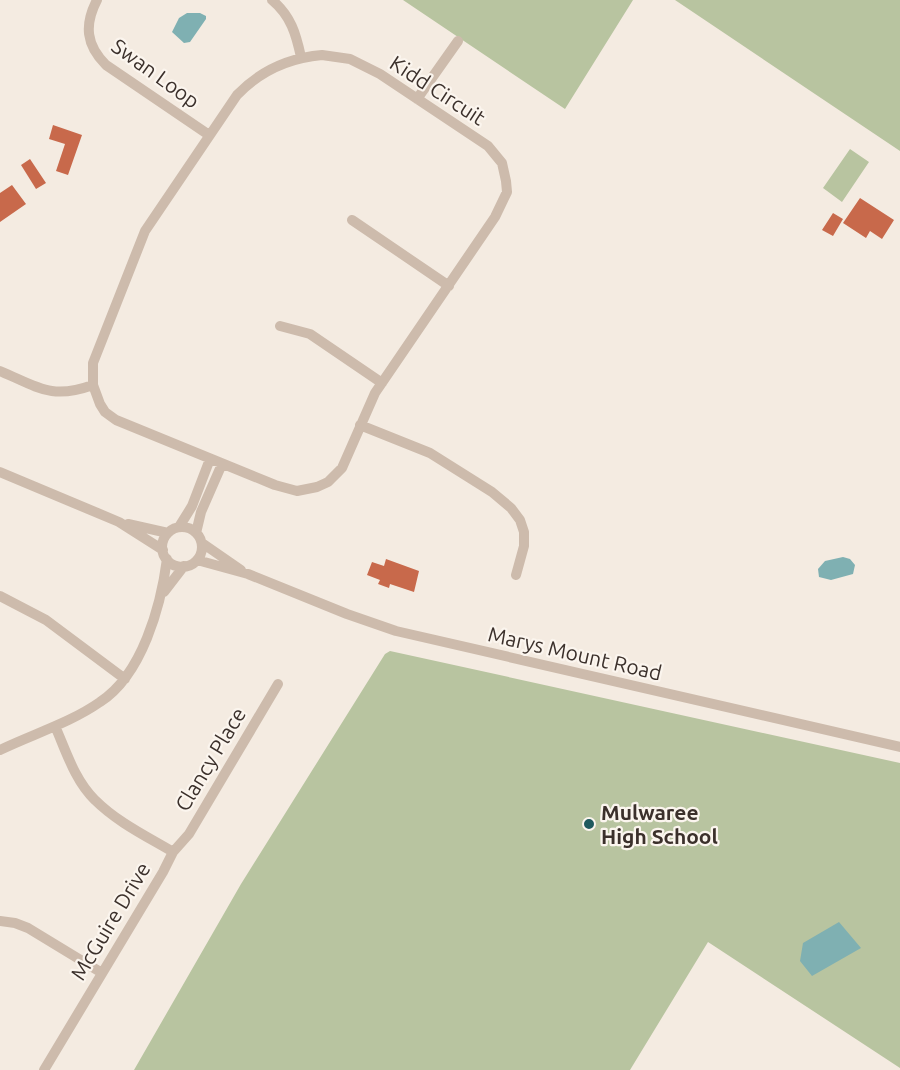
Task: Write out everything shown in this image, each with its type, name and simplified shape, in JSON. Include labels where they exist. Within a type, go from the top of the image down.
[{"type":"street","name":"Swan Loop","points":[[97,0],[89,25],[91,43],[96,55],[106,65],[209,135]]},
{"type":"street","points":[[272,0],[289,18],[296,34],[301,57]]},
{"type":"street","points":[[417,99],[458,41]]},
{"type":"street","name":"Kidd Circuit","points":[[322,55],[350,59],[380,74],[488,146],[502,163],[507,192],[502,204],[382,383],[368,407],[342,468],[328,482],[317,488],[297,491],[288,490],[116,420],[105,412],[100,404],[93,385],[93,363],[145,231],[209,135],[248,83],[265,71],[301,57],[322,55]]},
{"type":"street","points":[[352,220],[448,286]]},
{"type":"street","points":[[280,326],[310,334],[382,383]]},
{"type":"street","points":[[0,371],[43,390],[54,392],[71,392],[93,385]]},
{"type":"street","points":[[360,426],[430,453],[492,492],[511,508],[520,520],[524,532],[524,546],[516,575]]},
{"type":"street","points":[[179,527],[192,506],[210,459]]},
{"type":"street","points":[[0,750],[102,702],[125,679],[141,649],[162,595],[184,566],[197,560],[202,549],[199,538],[201,512],[222,464]]},
{"type":"street","points":[[0,472],[119,522],[168,533]]},
{"type":"street","points":[[119,522],[165,555],[172,564],[184,566]]},
{"type":"street","points":[[162,595],[165,538],[168,533],[179,527],[186,527],[199,538]]},
{"type":"street","name":"Marys Mount Road","points":[[199,538],[248,574]]},
{"type":"street","name":"Marys Mount Road","points":[[197,560],[248,574],[347,614],[396,630],[900,747]]},
{"type":"street","points":[[0,596],[46,620],[125,679]]},
{"type":"street","name":"Clancy Place","points":[[173,852],[189,834],[278,684]]},
{"type":"street","name":"McGuire Drive","points":[[44,1070],[173,852],[111,815],[93,799],[81,783],[55,726]]},
{"type":"street","points":[[0,921],[28,928],[102,973]]},
{"type":"green space","points":[[403,0],[633,0],[565,109]]},
{"type":"green space","points":[[675,0],[900,0],[900,151]]},
{"type":"green space","points":[[850,149],[869,162],[842,202],[823,188]]},
{"type":"green space","name":"Mulwaree High School","points":[[390,651],[900,763],[900,1068],[708,942],[630,1070],[134,1070],[241,884],[385,654]]},
{"type":"water","points":[[187,13],[200,13],[206,16],[206,19],[190,42],[184,43],[172,32],[179,18]]},
{"type":"water","points":[[843,557],[850,559],[855,565],[853,574],[831,580],[819,577],[818,569],[825,561]]},
{"type":"water","points":[[839,922],[861,948],[812,976],[800,961],[803,943]]},
{"type":"building","points":[[53,125],[82,135],[68,175],[56,171],[65,144],[49,139]]},
{"type":"building","points":[[30,159],[46,183],[36,189],[21,165]]},
{"type":"building","points":[[12,185],[26,204],[0,222],[0,193]]},
{"type":"building","points":[[860,198],[894,220],[882,239],[870,231],[866,238],[843,223]]},
{"type":"building","points":[[833,213],[843,219],[833,236],[822,230]]},
{"type":"building","points":[[386,559],[419,571],[414,592],[390,584],[389,588],[378,584],[380,580],[367,575],[372,562],[384,566]]},
{"type":"place","name":"Mulwaree High School","points":[[589,824]]}]
